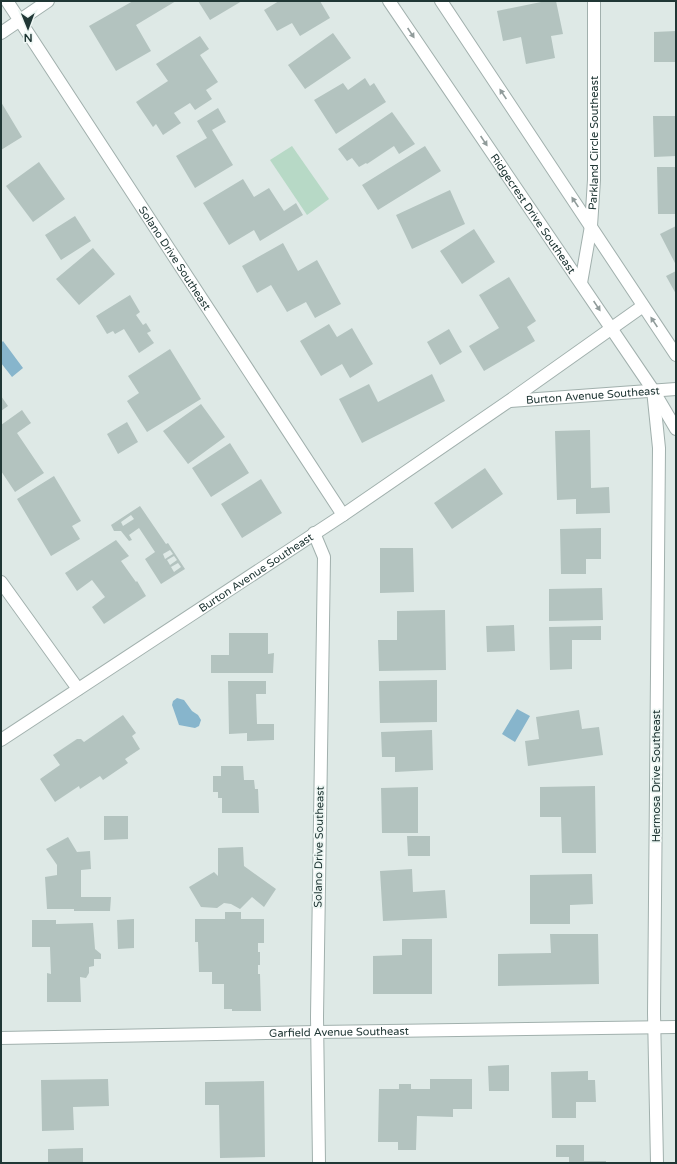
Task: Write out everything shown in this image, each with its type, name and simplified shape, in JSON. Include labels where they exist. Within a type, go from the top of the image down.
[{"type":"street","name":"Solano Drive Southeast","points":[[7,1],[343,515]]},
{"type":"street","points":[[1,33],[48,1]]},
{"type":"street","name":"Ridgecrest Drive Southeast","points":[[389,1],[654,390],[676,429]]},
{"type":"street","points":[[441,1],[676,355]]},
{"type":"street","name":"Parkland Circle Southeast","points":[[581,283],[591,226],[594,180],[594,1]]},
{"type":"street","name":"Burton Avenue Southeast","points":[[1,740],[343,515],[509,401],[643,306]]},
{"type":"street","name":"Burton Avenue Southeast","points":[[509,401],[676,388]]},
{"type":"street","name":"Hermosa Drive Southeast","points":[[654,390],[659,448],[654,1027],[656,1163]]},
{"type":"street","name":"Solano Drive Southeast","points":[[314,533],[324,557],[317,1032],[319,1163]]},
{"type":"street","points":[[1,582],[78,689]]},
{"type":"street","name":"Garfield Avenue Southeast","points":[[1,1038],[676,1027]]},
{"type":"green space","points":[[292,146],[329,199],[307,215],[270,160]]},
{"type":"water","points":[[3,341],[23,368],[12,377],[1,363],[1,343]]},
{"type":"water","points":[[177,698],[184,700],[192,711],[198,715],[201,720],[199,726],[195,728],[179,725],[172,705],[173,701]]},
{"type":"water","points":[[517,709],[530,716],[515,742],[502,734]]},
{"type":"building","points":[[133,1],[176,1],[136,25],[151,51],[116,71],[89,26]]},
{"type":"building","points":[[198,1],[242,1],[210,20]]},
{"type":"building","points":[[279,1],[320,1],[330,18],[300,36],[292,23],[277,31],[264,10]]},
{"type":"building","points":[[546,1],[556,1],[563,34],[551,36],[555,58],[526,64],[521,37],[503,41],[497,11]]},
{"type":"building","points":[[676,31],[676,62],[654,62],[654,32]]},
{"type":"building","points":[[333,33],[351,58],[305,89],[288,65]]},
{"type":"building","points":[[200,36],[209,49],[200,55],[218,82],[206,90],[212,99],[195,110],[190,103],[174,113],[181,123],[163,135],[156,124],[153,127],[136,102],[168,81],[156,64]]},
{"type":"building","points":[[365,78],[370,86],[374,83],[386,102],[336,134],[314,100],[343,83],[348,90]]},
{"type":"building","points":[[1,102],[22,137],[1,150]]},
{"type":"building","points":[[218,108],[226,122],[212,130],[233,165],[195,188],[176,156],[207,138],[197,121]]},
{"type":"building","points":[[392,112],[415,144],[399,154],[394,146],[367,164],[366,163],[359,167],[352,158],[347,161],[338,149]]},
{"type":"building","points":[[653,116],[676,116],[676,156],[654,157]]},
{"type":"building","points":[[425,146],[441,171],[378,210],[362,185]]},
{"type":"building","points":[[39,162],[65,199],[33,222],[6,186]]},
{"type":"building","points":[[657,167],[676,167],[676,214],[658,214]]},
{"type":"building","points":[[243,179],[254,197],[269,188],[284,211],[296,203],[303,215],[260,241],[254,230],[229,245],[203,203]]},
{"type":"building","points":[[450,190],[465,224],[412,249],[396,215]]},
{"type":"building","points":[[75,216],[91,241],[61,260],[45,235]]},
{"type":"building","points":[[676,226],[676,265],[660,234]]},
{"type":"building","points":[[474,229],[495,262],[462,284],[440,251]]},
{"type":"building","points":[[283,243],[298,271],[317,260],[341,304],[315,318],[306,302],[287,312],[271,285],[257,293],[242,266]]},
{"type":"building","points":[[93,248],[115,274],[79,305],[56,279]]},
{"type":"building","points":[[676,271],[676,294],[666,276]]},
{"type":"building","points":[[509,277],[536,321],[527,327],[535,341],[484,371],[469,346],[499,328],[479,295]]},
{"type":"building","points":[[130,295],[140,312],[136,315],[143,325],[146,323],[151,331],[147,333],[154,343],[139,353],[124,329],[115,334],[113,331],[107,334],[96,316]]},
{"type":"building","points":[[329,324],[337,337],[352,328],[373,364],[350,378],[342,364],[321,376],[300,341]]},
{"type":"building","points":[[449,329],[462,352],[440,365],[427,342]]},
{"type":"building","points":[[170,349],[201,399],[147,432],[127,401],[139,393],[128,376]]},
{"type":"building","points":[[432,374],[445,401],[362,443],[339,399],[369,384],[378,402]]},
{"type":"building","points":[[1,396],[8,406],[1,411]]},
{"type":"building","points":[[201,404],[225,437],[188,464],[163,431]]},
{"type":"building","points":[[22,410],[31,423],[17,433],[44,473],[15,492],[1,471],[1,425]]},
{"type":"building","points":[[127,422],[138,442],[118,454],[107,434]]},
{"type":"building","points":[[590,430],[591,488],[609,487],[610,513],[576,514],[576,499],[557,500],[555,431]]},
{"type":"building","points":[[230,443],[249,473],[211,497],[192,468]]},
{"type":"building","points":[[485,468],[503,494],[452,529],[434,503]]},
{"type":"building","points":[[54,476],[81,521],[72,526],[80,539],[51,556],[17,499]]},
{"type":"building","points":[[261,479],[282,513],[242,538],[221,504]]},
{"type":"building","points":[[140,506],[166,544],[168,543],[185,569],[161,584],[145,559],[155,552],[139,528],[129,535],[132,540],[129,541],[121,531],[114,531],[111,525]],"holes":[[[131,515],[134,519],[123,526],[121,522]],[[170,550],[173,554],[165,559],[163,554]],[[174,556],[177,560],[170,565],[167,560]],[[178,563],[181,567],[174,572],[171,567]]]},
{"type":"building","points":[[601,528],[601,559],[586,559],[586,574],[561,574],[560,529]]},
{"type":"building","points":[[116,540],[129,556],[121,561],[136,582],[137,581],[146,596],[104,624],[92,607],[105,597],[92,580],[77,591],[65,573]]},
{"type":"building","points":[[380,548],[413,548],[414,592],[380,593]]},
{"type":"building","points":[[602,588],[603,620],[549,621],[549,589]]},
{"type":"building","points":[[445,610],[446,670],[379,671],[378,640],[397,640],[397,611]]},
{"type":"building","points":[[514,625],[515,651],[487,652],[486,626]]},
{"type":"building","points":[[601,626],[601,640],[572,640],[572,669],[550,670],[549,627]]},
{"type":"building","points":[[229,633],[268,633],[268,654],[274,653],[273,673],[211,673],[211,655],[229,655]]},
{"type":"building","points":[[437,680],[437,722],[380,723],[379,681]]},
{"type":"building","points":[[228,681],[266,681],[266,694],[256,694],[257,724],[274,724],[274,740],[247,741],[247,733],[229,734]]},
{"type":"building","points":[[579,710],[582,729],[599,727],[603,755],[528,766],[525,741],[539,739],[536,717]]},
{"type":"building","points":[[123,715],[136,733],[132,736],[140,749],[125,759],[128,763],[103,780],[100,776],[80,789],[79,786],[55,802],[40,779],[60,765],[53,755],[77,739],[81,739],[84,742]]},
{"type":"building","points":[[432,730],[433,770],[395,772],[395,757],[382,757],[381,732]]},
{"type":"building","points":[[221,766],[243,766],[244,780],[254,780],[255,789],[258,789],[259,813],[222,813],[222,798],[218,798],[218,792],[213,792],[213,776],[221,776]]},
{"type":"building","points":[[595,786],[596,853],[562,853],[561,817],[540,817],[540,787]]},
{"type":"building","points":[[418,787],[418,833],[382,833],[381,788]]},
{"type":"building","points":[[104,816],[128,816],[128,839],[104,840]]},
{"type":"building","points":[[407,836],[430,836],[430,856],[408,856]]},
{"type":"building","points":[[68,837],[77,852],[90,851],[91,869],[81,870],[81,897],[111,897],[110,911],[47,909],[45,877],[57,875],[57,865],[46,849]]},
{"type":"building","points":[[243,847],[244,866],[276,889],[264,907],[252,897],[240,909],[231,904],[224,903],[217,908],[201,907],[189,887],[214,872],[218,876],[218,848]]},
{"type":"building","points":[[412,869],[413,892],[445,890],[447,918],[383,921],[380,871]]},
{"type":"building","points":[[592,874],[593,904],[570,905],[570,924],[530,924],[530,875]]},
{"type":"building","points":[[225,912],[241,912],[241,919],[264,919],[264,943],[258,943],[258,952],[260,952],[258,974],[260,974],[261,1011],[232,1011],[232,1009],[224,1009],[224,984],[212,984],[212,972],[199,972],[198,942],[195,942],[195,919],[225,919]]},
{"type":"building","points":[[134,919],[134,948],[118,949],[117,920]]},
{"type":"building","points":[[32,920],[56,920],[56,924],[93,923],[95,949],[101,954],[101,959],[94,959],[94,966],[89,967],[89,973],[86,978],[80,977],[81,1002],[47,1002],[47,973],[51,974],[50,947],[32,947]]},
{"type":"building","points":[[550,934],[598,934],[599,984],[498,986],[498,954],[551,953]]},
{"type":"building","points":[[402,939],[432,939],[432,994],[373,994],[373,956],[402,955]]},
{"type":"building","points":[[509,1065],[509,1091],[489,1091],[488,1066]]},
{"type":"building","points":[[588,1071],[588,1080],[595,1080],[596,1102],[576,1102],[576,1118],[552,1118],[551,1072]]},
{"type":"building","points":[[108,1079],[109,1106],[73,1107],[74,1130],[42,1131],[41,1080]]},
{"type":"building","points":[[430,1079],[472,1079],[472,1109],[453,1109],[453,1117],[417,1116],[416,1150],[398,1150],[398,1142],[378,1142],[379,1089],[399,1089],[399,1084],[411,1084],[411,1089],[430,1089]]},
{"type":"building","points":[[264,1081],[265,1157],[220,1158],[219,1105],[205,1105],[205,1082]]},
{"type":"building","points":[[556,1145],[584,1145],[584,1161],[606,1161],[606,1163],[569,1163],[569,1157],[556,1157]]},
{"type":"building","points":[[83,1148],[83,1163],[48,1163],[48,1149]]}]
